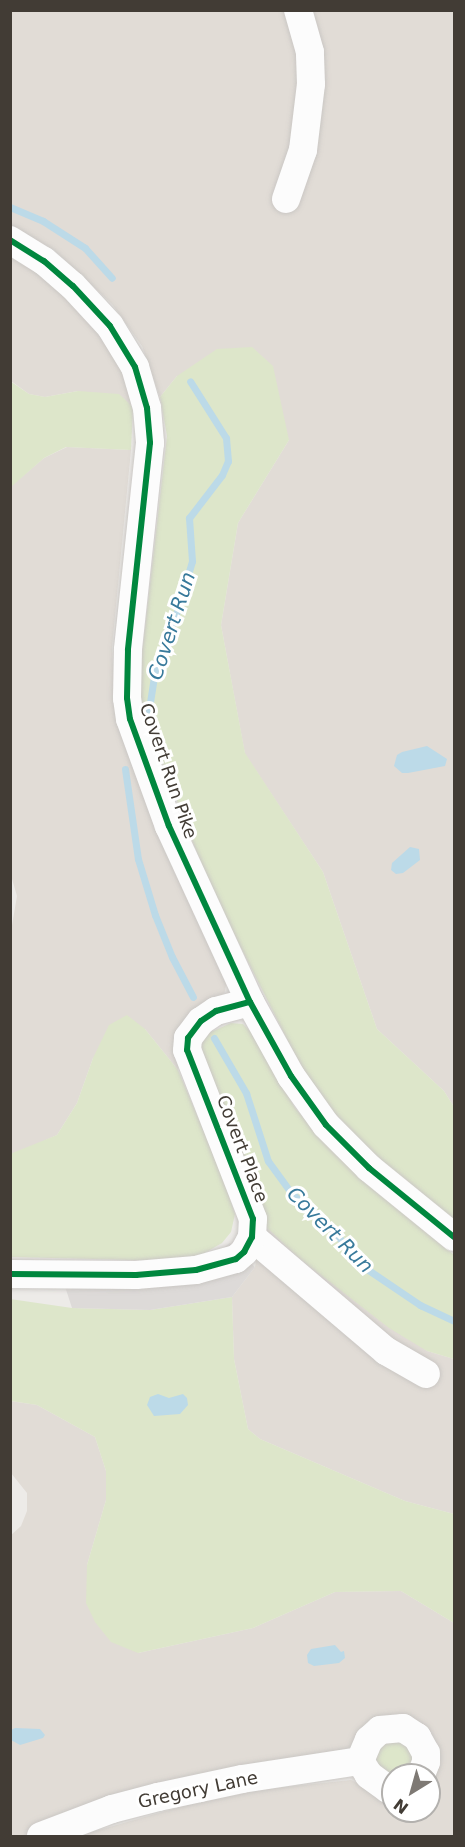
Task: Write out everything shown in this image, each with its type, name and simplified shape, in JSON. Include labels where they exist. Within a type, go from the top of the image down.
[{"type":"street","points":[[286,200],[303,150],[311,84],[310,52],[298,10]]},
{"type":"street","name":"Covert Run Pike","points":[[10,240],[44,261],[89,301],[122,344],[135,367],[147,408],[150,443],[128,650],[127,698],[130,719],[169,826],[250,1002],[291,1076],[326,1125],[369,1168],[454,1237]]},
{"type":"street","name":"Covert Place","points":[[250,1002],[216,1011],[201,1021],[188,1038],[187,1050],[245,1194],[253,1219],[252,1237]]},
{"type":"street","points":[[10,1274],[125,1275],[196,1270],[236,1259],[248,1246],[252,1237],[386,1351],[426,1374]]},
{"type":"street","points":[[381,1784],[369,1775],[360,1761],[374,1734],[387,1728],[403,1728],[417,1737],[426,1753],[426,1763]]},
{"type":"street","name":"Gregory Lane","points":[[41,1836],[120,1807],[158,1797],[242,1779],[360,1761]]},
{"type":"shaded area","points":[[11,11],[454,11],[454,1107],[444,1091],[377,1029],[323,872],[245,754],[221,625],[238,523],[289,440],[177,376],[160,397],[142,346],[112,304],[54,250],[11,226]]},
{"type":"shaded area","points":[[10,255],[50,278],[111,345],[125,373],[133,407],[78,391],[45,397],[29,394],[11,381]]},
{"type":"shaded area","points":[[67,447],[131,450],[112,647],[115,714],[143,796],[227,979],[224,996],[177,1046],[178,1070],[145,1029],[93,1058],[77,1103],[57,1135],[12,1155],[10,937],[17,896],[10,872],[10,487],[44,458]]},
{"type":"shaded area","points":[[263,1224],[299,1258],[427,1351],[454,1359],[454,1514],[405,1501],[260,1439],[248,1429],[234,1359],[232,1297],[255,1267]]},
{"type":"shaded area","points":[[230,1243],[255,1267],[232,1297],[150,1310],[72,1308],[58,1265],[141,1268],[213,1255]]},
{"type":"shaded area","points":[[10,1401],[37,1405],[95,1437],[106,1471],[106,1500],[87,1565],[138,1653],[253,1628],[335,1592],[401,1591],[454,1623],[454,1836],[78,1836],[229,1793],[351,1780],[381,1795],[381,1823],[441,1823],[441,1763],[393,1763],[359,1742],[349,1748],[41,1826],[23,1836],[11,1836],[10,1536],[21,1526],[27,1511],[27,1493],[11,1473]]},
{"type":"green space","points":[[252,347],[273,366],[289,440],[238,523],[221,625],[245,753],[323,872],[377,1029],[444,1091],[454,1107],[454,1222],[349,1134],[301,1067],[210,886],[137,698],[167,436],[160,397],[177,376],[217,349]]},
{"type":"green space","points":[[10,381],[29,394],[45,397],[78,391],[119,394],[133,407],[131,450],[66,447],[44,458],[11,487]]},
{"type":"green space","points":[[127,1015],[145,1029],[178,1070],[220,1170],[235,1214],[231,1232],[222,1243],[203,1254],[175,1261],[11,1257],[10,1154],[57,1135],[77,1103],[93,1058],[109,1025]]},
{"type":"green space","points":[[231,1023],[243,1024],[252,1033],[295,1108],[325,1142],[380,1194],[454,1255],[454,1359],[427,1351],[389,1328],[299,1258],[263,1224],[198,1056],[202,1040],[211,1032]]},
{"type":"green space","points":[[232,1297],[234,1359],[248,1429],[260,1439],[405,1501],[454,1514],[454,1623],[401,1591],[335,1592],[253,1628],[138,1653],[111,1642],[95,1622],[86,1603],[87,1565],[106,1500],[106,1471],[95,1437],[37,1405],[11,1401],[10,1299],[72,1308],[150,1310]]},
{"type":"green space","points":[[398,1740],[413,1752],[411,1763],[381,1763],[381,1767],[375,1761],[383,1743]]},
{"type":"water","points":[[427,746],[447,759],[445,766],[402,773],[394,766],[397,755]]},
{"type":"water","points":[[410,847],[419,849],[420,860],[403,873],[396,874],[391,870],[392,863]]},
{"type":"water","points":[[158,1394],[169,1398],[183,1394],[187,1398],[188,1405],[180,1414],[154,1416],[147,1405],[150,1397]]},
{"type":"water","points":[[335,1645],[341,1652],[344,1651],[345,1658],[339,1663],[314,1666],[308,1663],[307,1655],[311,1649]]},
{"type":"water","points":[[15,1728],[40,1729],[45,1735],[43,1738],[20,1745],[11,1740],[11,1730]]},
{"type":"waterway","name":"Covert Run","points":[[10,207],[43,221],[85,248],[112,278]]},
{"type":"waterway","name":"Covert Run","points":[[148,715],[156,664],[178,609],[192,561],[189,518],[222,475],[228,461],[226,438],[190,381]]},
{"type":"waterway","name":"Covert Run","points":[[125,769],[138,859],[155,915],[172,957],[193,997]]},
{"type":"waterway","name":"Covert Run","points":[[214,1038],[246,1093],[268,1161],[291,1193],[329,1226],[364,1267],[420,1305],[454,1321]]},
{"type":"cycle path","points":[[10,240],[44,261],[73,286],[110,326],[135,367],[147,408],[150,443],[128,650],[127,698],[130,719],[169,826],[250,1002],[291,1076],[326,1125],[369,1168],[454,1237]]},
{"type":"cycle path","points":[[10,1274],[136,1275],[196,1270],[236,1259],[244,1252],[252,1237],[253,1219],[187,1050],[188,1038],[201,1021],[216,1011],[250,1002]]}]
